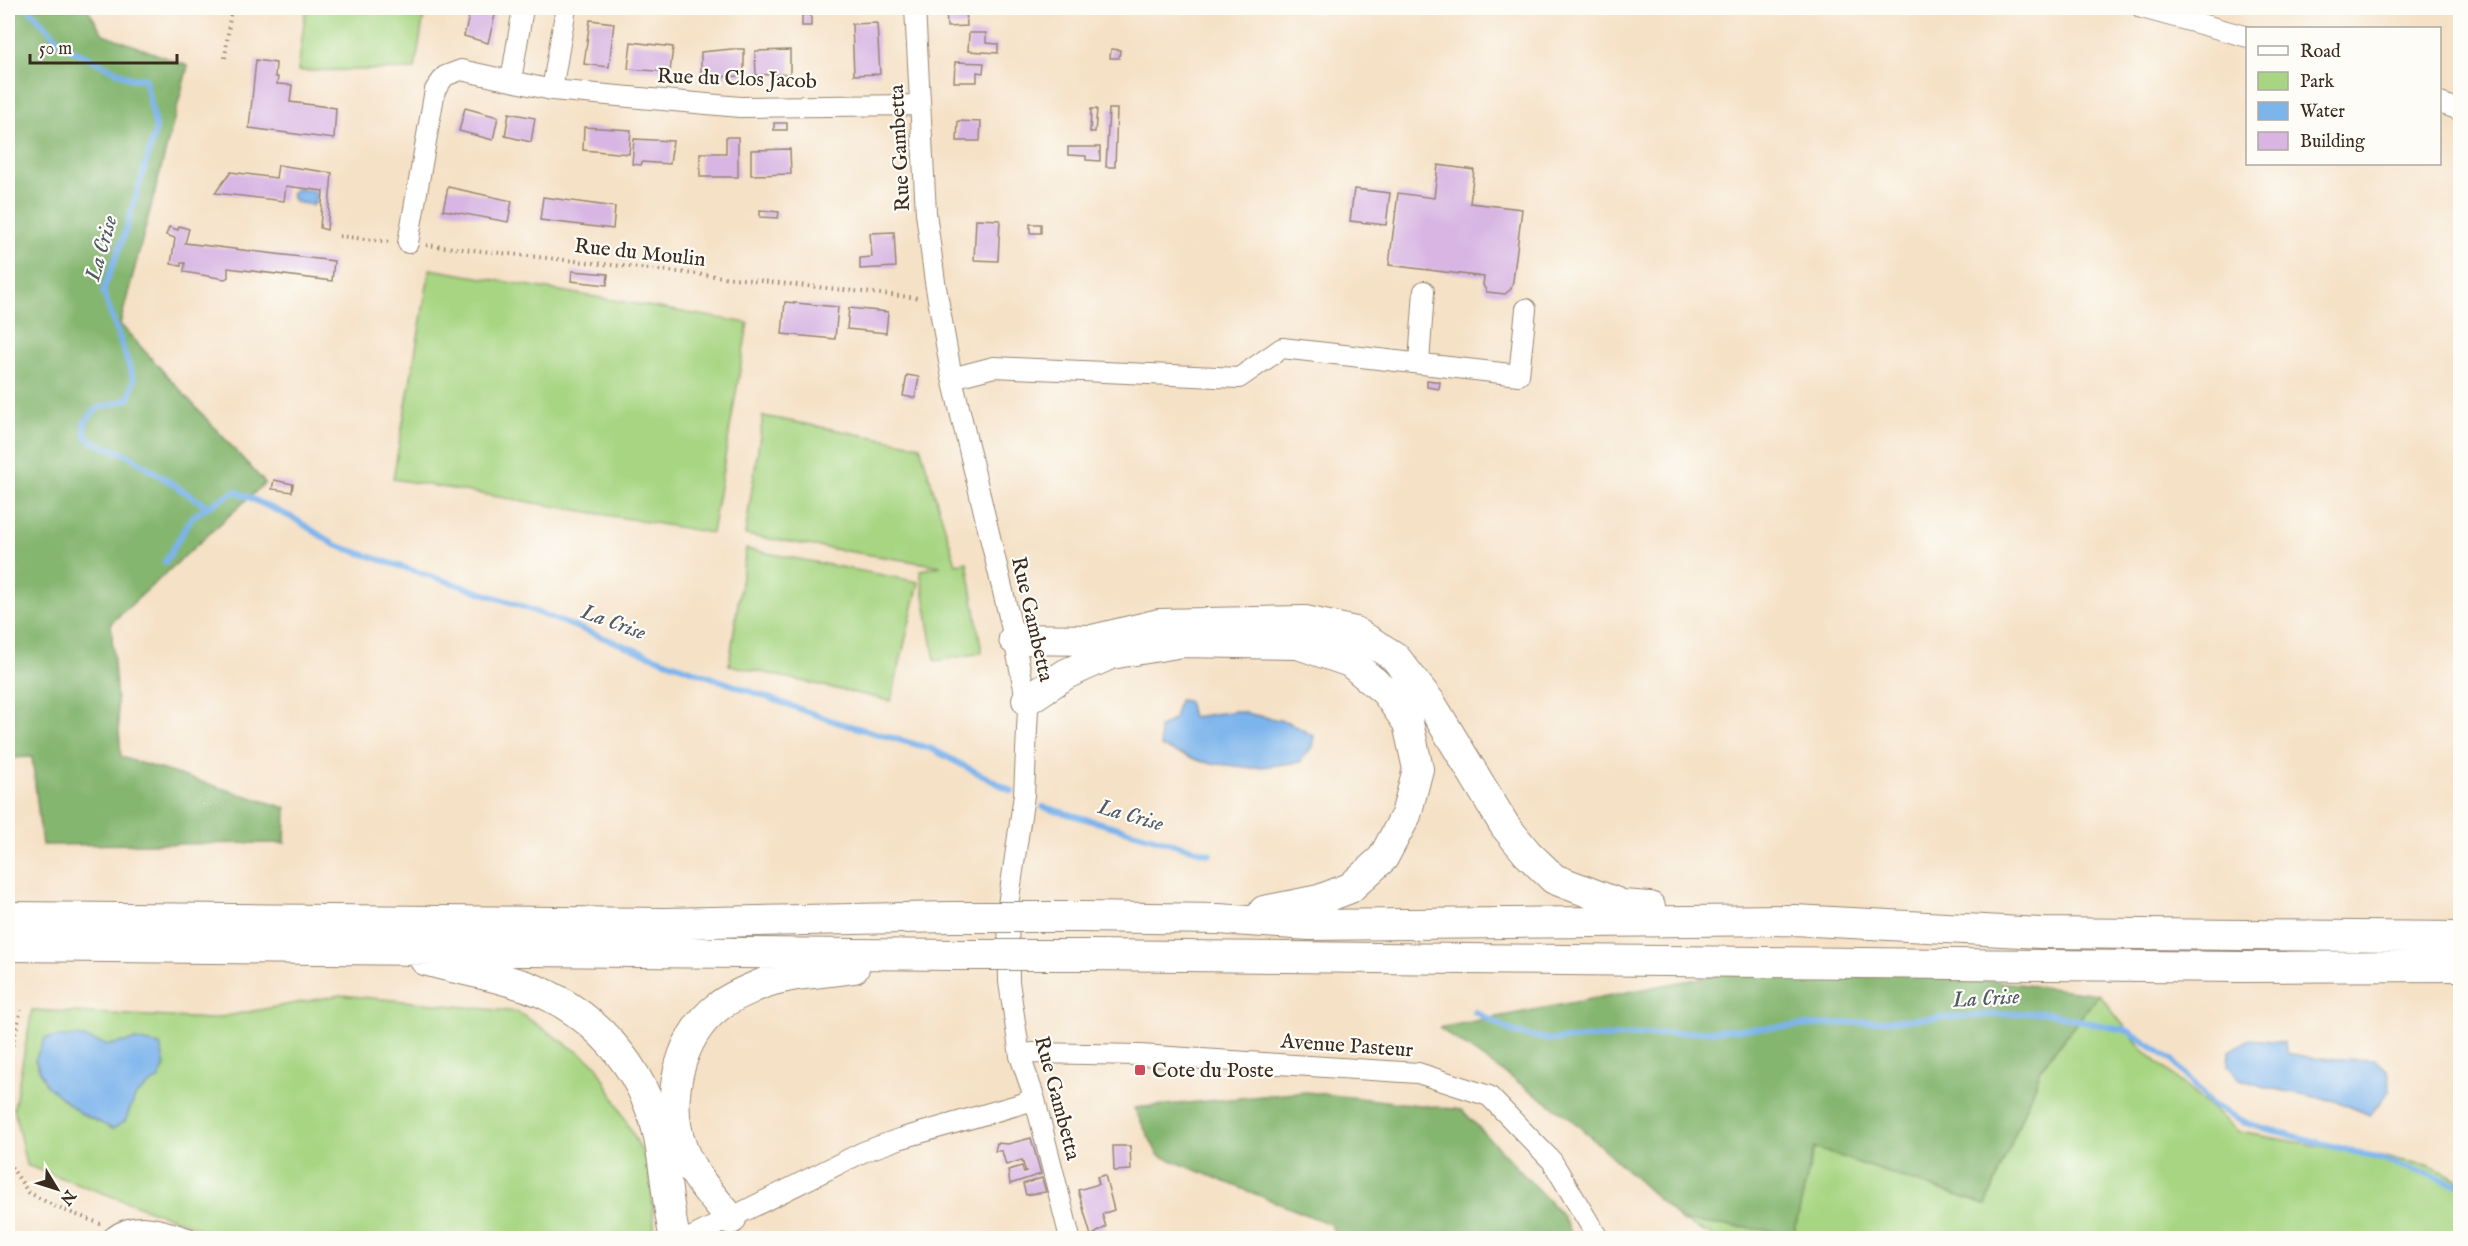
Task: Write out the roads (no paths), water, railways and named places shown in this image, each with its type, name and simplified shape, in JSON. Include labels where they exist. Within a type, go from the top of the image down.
[{"type":"highway","points":[[1014,639],[1092,640],[1159,624],[1305,621],[1355,632],[1395,657],[1430,702],[1505,826],[1527,854],[1554,879],[1622,905],[1794,920],[2041,933],[2460,937]]},
{"type":"highway","points":[[1027,700],[1066,674],[1111,654],[1183,642],[1298,644],[1350,662],[1386,692],[1408,723],[1418,769],[1406,815],[1383,858],[1350,888],[1319,900],[1218,920]]},
{"type":"highway","points":[[8,917],[665,922],[1082,917],[1310,925],[1794,920]]},
{"type":"highway","points":[[8,946],[2227,967],[2460,966]]},
{"type":"highway","points":[[384,950],[481,976],[509,981],[539,991],[564,1003],[612,1044],[632,1068],[656,1125],[675,1239]]},
{"type":"highway","points":[[731,1219],[696,1175],[682,1149],[674,1119],[679,1072],[686,1050],[700,1027],[718,1006],[760,984],[777,979],[955,955]]},
{"type":"street","points":[[511,81],[523,8]]},
{"type":"street","points":[[552,90],[566,8]]},
{"type":"street","name":"Rue Gambetta","points":[[915,8],[926,213],[938,300],[952,378],[1027,700],[1024,795],[1008,905],[1009,982],[1020,1056],[1034,1096],[1070,1239]]},
{"type":"street","points":[[2142,8],[2246,37]]},
{"type":"street","name":"Rue du Clos Jacob","points":[[408,243],[435,90],[445,76],[461,70],[552,90],[740,107],[920,105]]},
{"type":"street","points":[[2441,104],[2460,110]]},
{"type":"street","points":[[1419,363],[1425,291]]},
{"type":"street","points":[[952,378],[994,367],[1239,378],[1282,348],[1519,375],[1526,309]]},
{"type":"street","name":"Avenue Pasteur","points":[[1020,1056],[1032,1053],[1140,1055],[1407,1072],[1428,1076],[1489,1096],[1552,1161],[1598,1239]]},
{"type":"street","points":[[690,1239],[863,1152],[899,1139],[1024,1103],[1034,1096]]},
{"type":"street","points":[[116,1235],[148,1226],[188,1239]]},
{"type":"water","points":[[296,189],[314,191],[317,195],[316,203],[312,205],[295,202],[291,194]]},
{"type":"water","points":[[1179,700],[1188,701],[1192,717],[1236,711],[1288,722],[1314,736],[1312,747],[1300,762],[1253,768],[1203,762],[1161,747],[1159,728],[1174,719]]},
{"type":"water","points":[[77,1036],[109,1045],[135,1040],[160,1045],[165,1066],[159,1078],[136,1095],[125,1121],[113,1129],[80,1113],[46,1085],[35,1060],[45,1038]]},
{"type":"water","points":[[2250,1039],[2284,1042],[2287,1053],[2312,1058],[2375,1060],[2388,1070],[2390,1090],[2370,1115],[2336,1101],[2269,1088],[2240,1079],[2228,1066],[2229,1051]]},
{"type":"waterway","name":"La Crise","points":[[28,8],[64,46],[132,79],[145,78],[156,129],[123,239],[103,291],[134,380],[129,399],[96,409],[84,423],[86,437],[95,443],[128,455],[208,507],[235,491],[295,519],[335,545],[513,603],[646,654],[836,722],[932,749],[1012,791]]},
{"type":"waterway","name":"La Crise","points":[[165,562],[192,517],[208,507]]},
{"type":"waterway","name":"La Crise","points":[[1043,807],[1210,854]]},
{"type":"waterway","name":"La Crise","points":[[1475,1012],[1515,1033],[1552,1040],[2042,1012],[2128,1031],[2172,1060],[2212,1105],[2249,1124],[2374,1157],[2460,1185]]},
{"type":"place","name":"Cote du Poste","points":[[1140,1070]]}]
